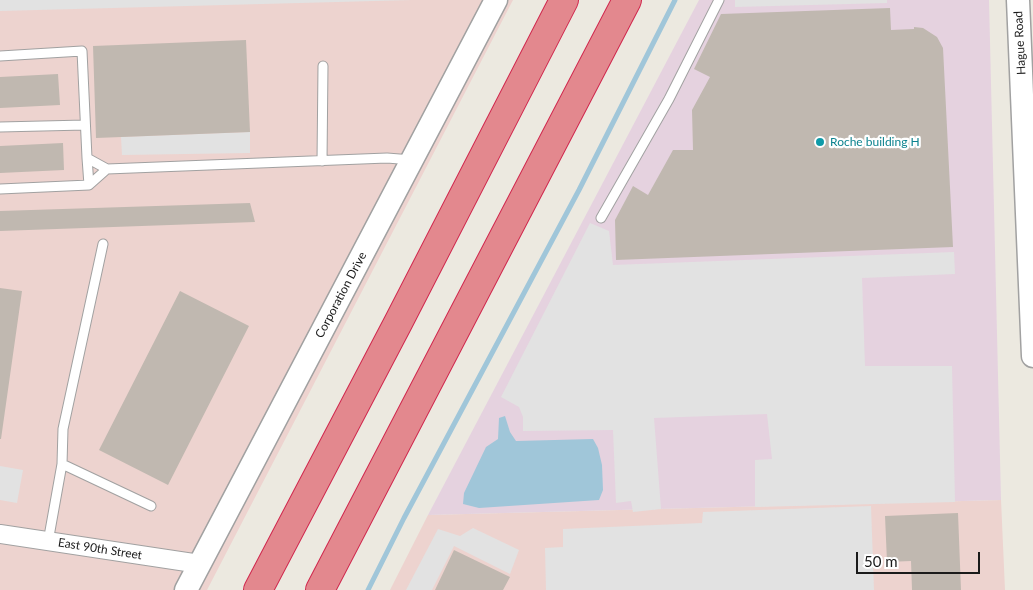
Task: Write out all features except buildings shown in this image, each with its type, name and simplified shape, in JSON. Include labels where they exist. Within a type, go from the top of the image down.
[{"type":"highway","points":[[258,590],[564,0]]},
{"type":"highway","points":[[320,590],[626,0]]},
{"type":"street","name":"Corporation Drive","points":[[186,590],[496,0]]},
{"type":"street","name":"Hague Road","points":[[1018,0],[1033,356]]},
{"type":"street","name":"East 90th Street","points":[[0,534],[200,564]]},
{"type":"lane","points":[[601,218],[669,100],[719,0]]},
{"type":"lane","points":[[0,56],[82,51],[89,185]]},
{"type":"lane","points":[[322,161],[323,66]]},
{"type":"lane","points":[[0,127],[85,124]]},
{"type":"lane","points":[[87,158],[107,169],[387,158],[412,160]]},
{"type":"lane","points":[[0,189],[89,185],[107,169]]},
{"type":"lane","points":[[48,542],[62,464],[64,429],[103,244]]},
{"type":"lane","points":[[62,464],[151,506]]},
{"type":"shaded area","points":[[0,0],[513,0],[207,590],[0,590]]},
{"type":"shaded area","points":[[0,0],[412,0],[0,11]]},
{"type":"shaded area","points":[[699,0],[989,0],[1001,500],[428,515]]},
{"type":"shaded area","points":[[735,0],[887,0],[887,3],[735,7]]},
{"type":"shaded area","points":[[250,132],[250,153],[122,155],[121,137]]},
{"type":"shaded area","points":[[590,223],[609,231],[613,265],[954,252],[955,274],[862,278],[865,366],[952,366],[955,502],[755,507],[755,460],[772,459],[767,414],[654,418],[661,509],[633,512],[631,501],[616,503],[613,430],[523,431],[523,417],[519,407],[501,397]]},
{"type":"shaded area","points":[[0,466],[23,470],[17,503],[0,500]]},
{"type":"shaded area","points":[[1001,500],[1005,590],[390,590],[428,515]]},
{"type":"shaded area","points":[[871,506],[874,590],[546,590],[545,548],[563,547],[563,529],[702,523],[703,512]]},
{"type":"shaded area","points":[[473,528],[519,550],[510,574],[454,546],[432,590],[406,590],[438,529],[460,536]]},
{"type":"water","points":[[505,416],[510,432],[516,441],[593,439],[598,448],[602,465],[603,490],[599,500],[479,508],[463,504],[464,493],[486,447],[498,439],[499,418]]},
{"type":"waterway","points":[[368,590],[404,518],[579,190],[675,0]]},
{"type":"place","name":"Roche building H","points":[[820,142]]}]
